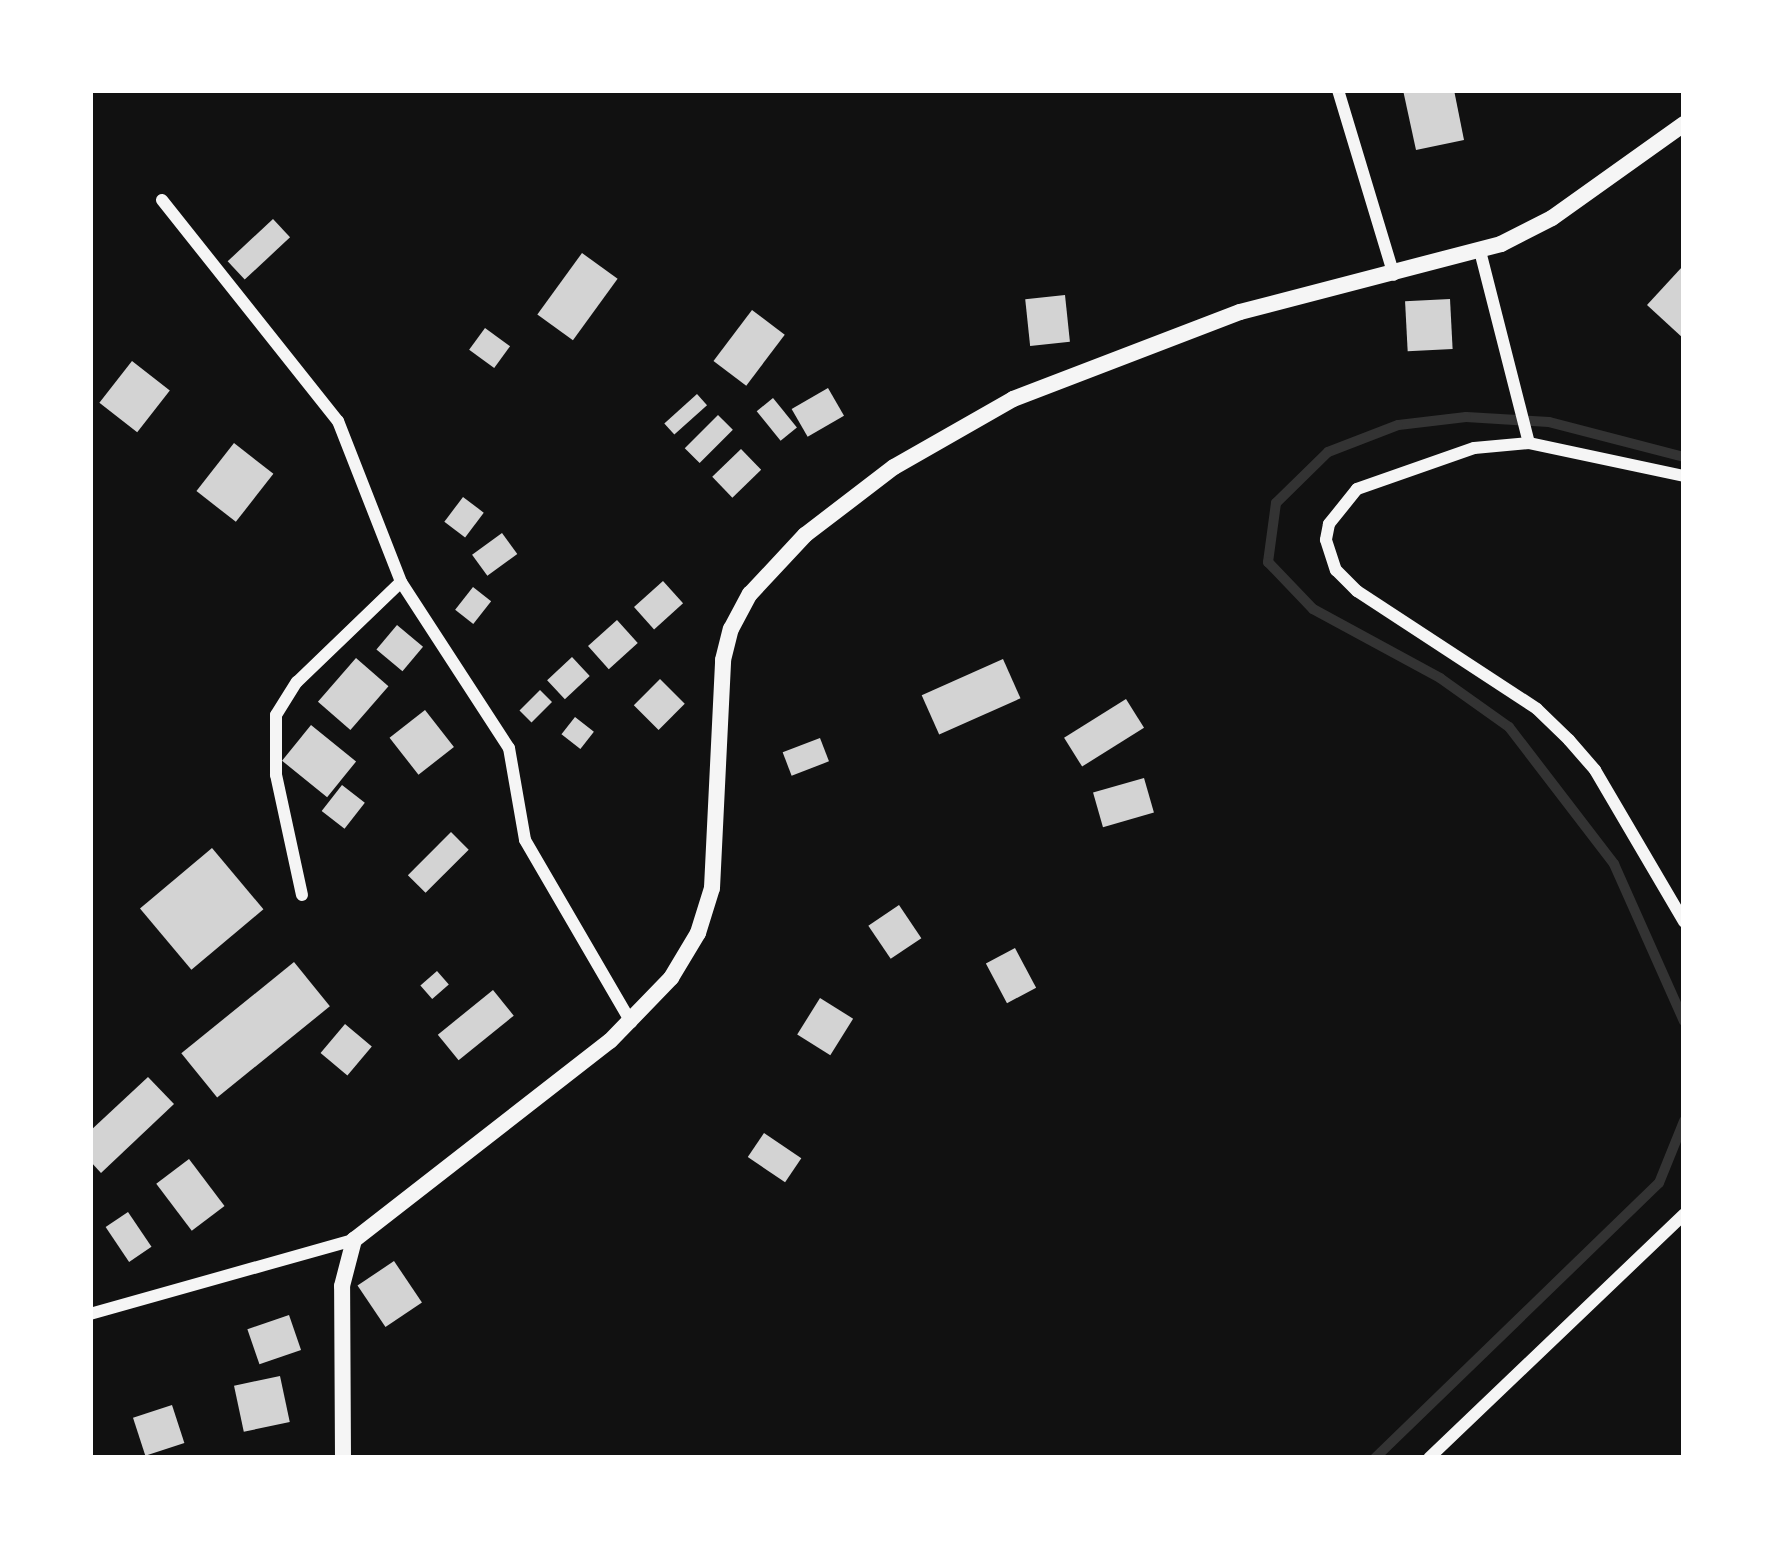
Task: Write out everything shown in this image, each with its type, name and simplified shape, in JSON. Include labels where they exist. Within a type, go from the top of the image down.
[{"type":"street","points":[[1337,90],[1394,275]]},
{"type":"street","points":[[90,1315],[354,1240],[631,1022],[698,933],[712,888],[722,660],[731,629],[805,535],[894,467],[1013,399],[1240,312],[1480,251],[1552,218],[1684,124]]},
{"type":"street","points":[[162,200],[338,421],[400,581],[488,706],[509,748],[525,840],[631,1022]]},
{"type":"street","points":[[1480,251],[1528,437]]},
{"type":"street","points":[[1684,476],[1528,437],[1474,448],[1358,488],[1329,524],[1329,552],[1357,592],[1538,709],[1595,770],[1684,922]]},
{"type":"street","points":[[302,895],[275,775],[276,716],[297,682],[400,581]]},
{"type":"street","points":[[1429,1458],[1684,1214]]},
{"type":"street","points":[[343,1458],[342,1286],[354,1240]]},
{"type":"building","points":[[1403,90],[1454,90],[1464,140],[1416,150]]},
{"type":"building","points":[[273,219],[290,237],[245,280],[228,261]]},
{"type":"building","points":[[582,253],[618,279],[573,340],[537,314]]},
{"type":"building","points":[[1684,269],[1684,339],[1647,305]]},
{"type":"building","points":[[1065,295],[1070,342],[1030,346],[1025,299]]},
{"type":"building","points":[[1450,299],[1453,349],[1408,351],[1405,301]]},
{"type":"building","points":[[752,310],[785,335],[746,386],[713,361]]},
{"type":"building","points":[[485,328],[510,346],[494,368],[469,350]]},
{"type":"building","points":[[132,361],[170,391],[137,432],[99,403]]},
{"type":"building","points":[[828,388],[844,416],[808,437],[792,409]]},
{"type":"building","points":[[697,394],[707,405],[674,435],[664,423]]},
{"type":"building","points":[[773,398],[797,428],[781,441],[757,411]]},
{"type":"building","points":[[718,415],[733,430],[700,463],[685,448]]},
{"type":"building","points":[[234,443],[273,474],[236,522],[196,491]]},
{"type":"building","points":[[741,449],[761,470],[732,498],[712,477]]},
{"type":"building","points":[[463,497],[484,513],[465,537],[444,522]]},
{"type":"building","points":[[502,533],[517,554],[487,576],[472,555]]},
{"type":"building","points":[[663,581],[683,603],[654,629],[634,607]]},
{"type":"building","points":[[473,587],[491,601],[473,624],[455,610]]},
{"type":"building","points":[[617,620],[638,643],[609,669],[588,646]]},
{"type":"building","points":[[397,625],[423,647],[402,671],[376,650]]},
{"type":"building","points":[[572,657],[590,676],[565,699],[547,680]]},
{"type":"building","points":[[356,658],[388,686],[350,730],[318,702]]},
{"type":"building","points":[[1003,659],[1020,698],[939,734],[922,695]]},
{"type":"building","points":[[660,679],[685,704],[659,730],[634,705]]},
{"type":"building","points":[[540,690],[552,702],[532,723],[519,711]]},
{"type":"building","points":[[1126,699],[1144,728],[1082,767],[1064,738]]},
{"type":"building","points":[[425,710],[454,747],[418,775],[390,738]]},
{"type":"building","points":[[575,717],[594,732],[580,749],[561,734]]},
{"type":"building","points":[[311,725],[356,762],[327,797],[282,761]]},
{"type":"building","points":[[820,738],[829,761],[792,776],[783,752]]},
{"type":"building","points":[[1144,778],[1154,813],[1103,827],[1093,793]]},
{"type":"building","points":[[342,785],[365,803],[345,829],[322,811]]},
{"type":"building","points":[[451,832],[469,850],[426,893],[408,875]]},
{"type":"building","points":[[212,848],[263,909],[191,970],[140,908]]},
{"type":"building","points":[[899,905],[921,938],[891,959],[868,926]]},
{"type":"building","points":[[1015,948],[1036,988],[1007,1003],[986,963]]},
{"type":"building","points":[[294,962],[330,1006],[217,1098],[181,1053]]},
{"type":"building","points":[[437,971],[449,985],[432,999],[420,985]]},
{"type":"building","points":[[493,990],[514,1016],[459,1060],[438,1035]]},
{"type":"building","points":[[820,998],[853,1019],[830,1055],[797,1034]]},
{"type":"building","points":[[345,1024],[372,1046],[347,1076],[321,1053]]},
{"type":"building","points":[[148,1077],[174,1104],[101,1173],[90,1161],[90,1131]]},
{"type":"building","points":[[764,1133],[801,1158],[785,1182],[748,1157]]},
{"type":"building","points":[[189,1159],[225,1206],[192,1231],[156,1184]]},
{"type":"building","points":[[128,1212],[151,1247],[129,1262],[106,1227]]},
{"type":"building","points":[[394,1261],[422,1302],[385,1327],[358,1286]]},
{"type":"building","points":[[289,1315],[301,1350],[259,1364],[247,1329]]},
{"type":"building","points":[[280,1376],[290,1422],[244,1432],[234,1386]]},
{"type":"building","points":[[172,1405],[184,1443],[145,1456],[133,1418]]},
{"type":"waterway","points":[[1684,457],[1549,422],[1466,417],[1398,425],[1328,452],[1276,503],[1268,562],[1313,609],[1440,678],[1509,727],[1614,864],[1684,1021]]},
{"type":"waterway","points":[[1375,1458],[1659,1183],[1684,1121]]}]
